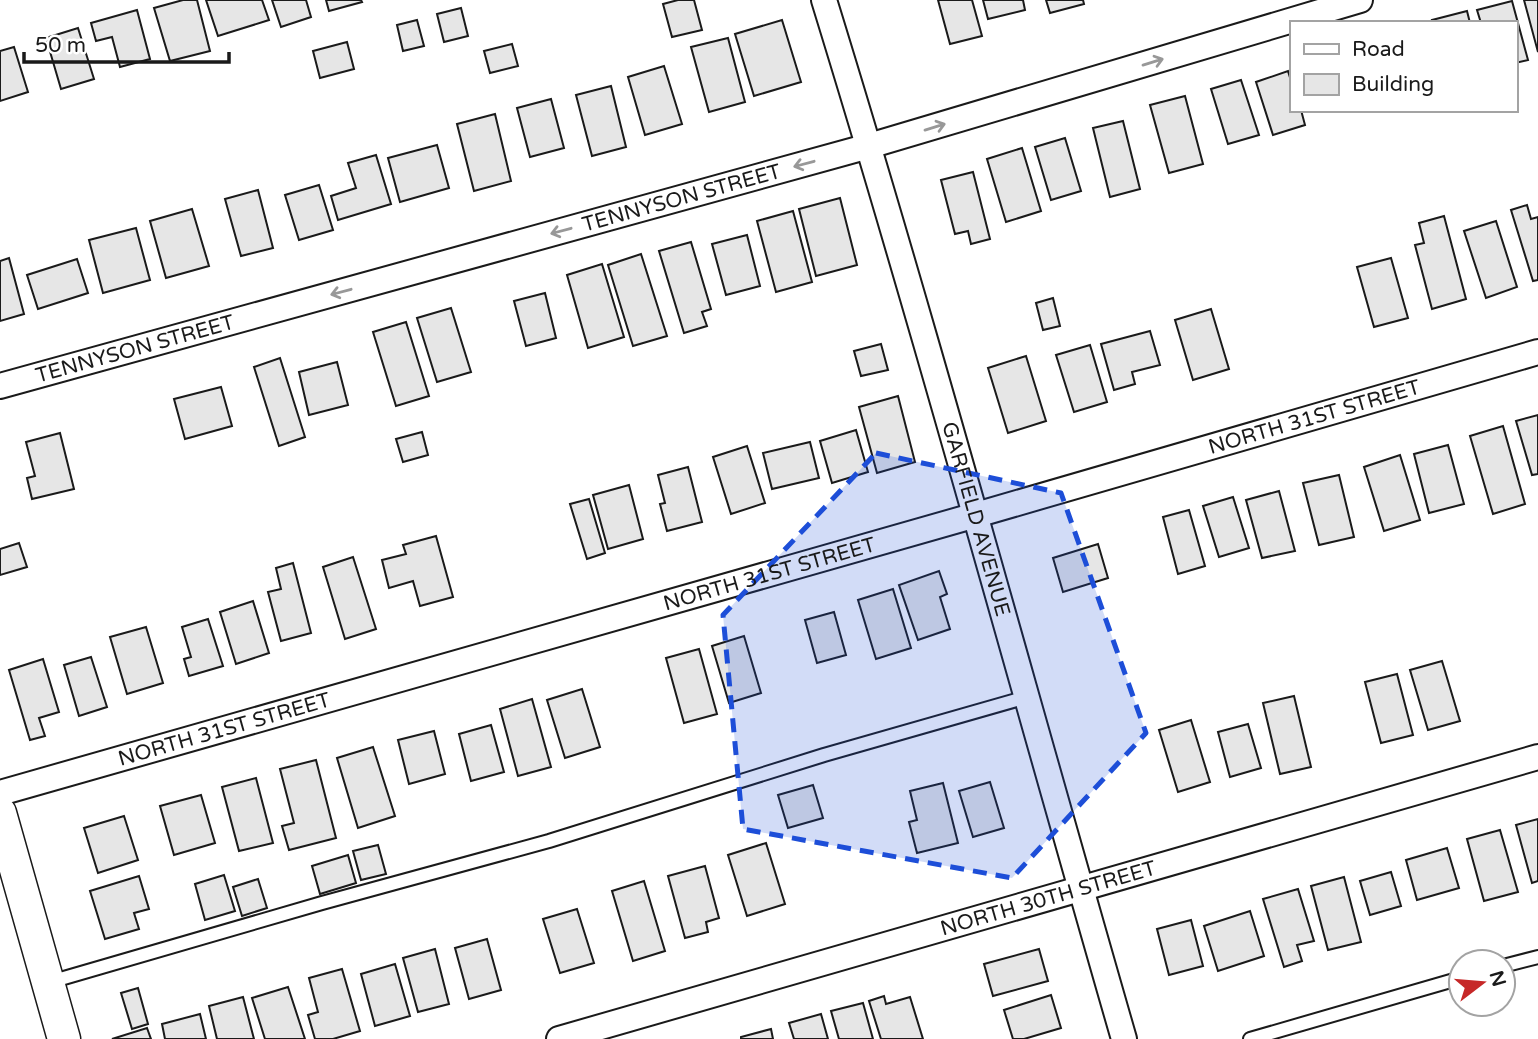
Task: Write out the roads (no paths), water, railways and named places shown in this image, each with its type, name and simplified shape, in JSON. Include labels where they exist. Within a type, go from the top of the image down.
[{"type":"street","name":"GARFIELD AVENUE","points":[[824,0],[976,515],[1124,1039]]},
{"type":"street","name":"TENNYSON STREET","points":[[0,386],[869,146],[1360,0]]},
{"type":"street","name":"NORTH 31ST STREET","points":[[0,793],[1538,352]]},
{"type":"street","name":"NORTH 30TH STREET","points":[[559,1039],[1538,757]]},
{"type":"street","points":[[1,821],[64,1039]]},
{"type":"lane","points":[[48,983],[322,903],[549,841],[824,755],[1027,697]]},
{"type":"lane","points":[[1517,962],[1538,957]]},
{"type":"lane","points":[[1250,1039],[1447,982]]}]
